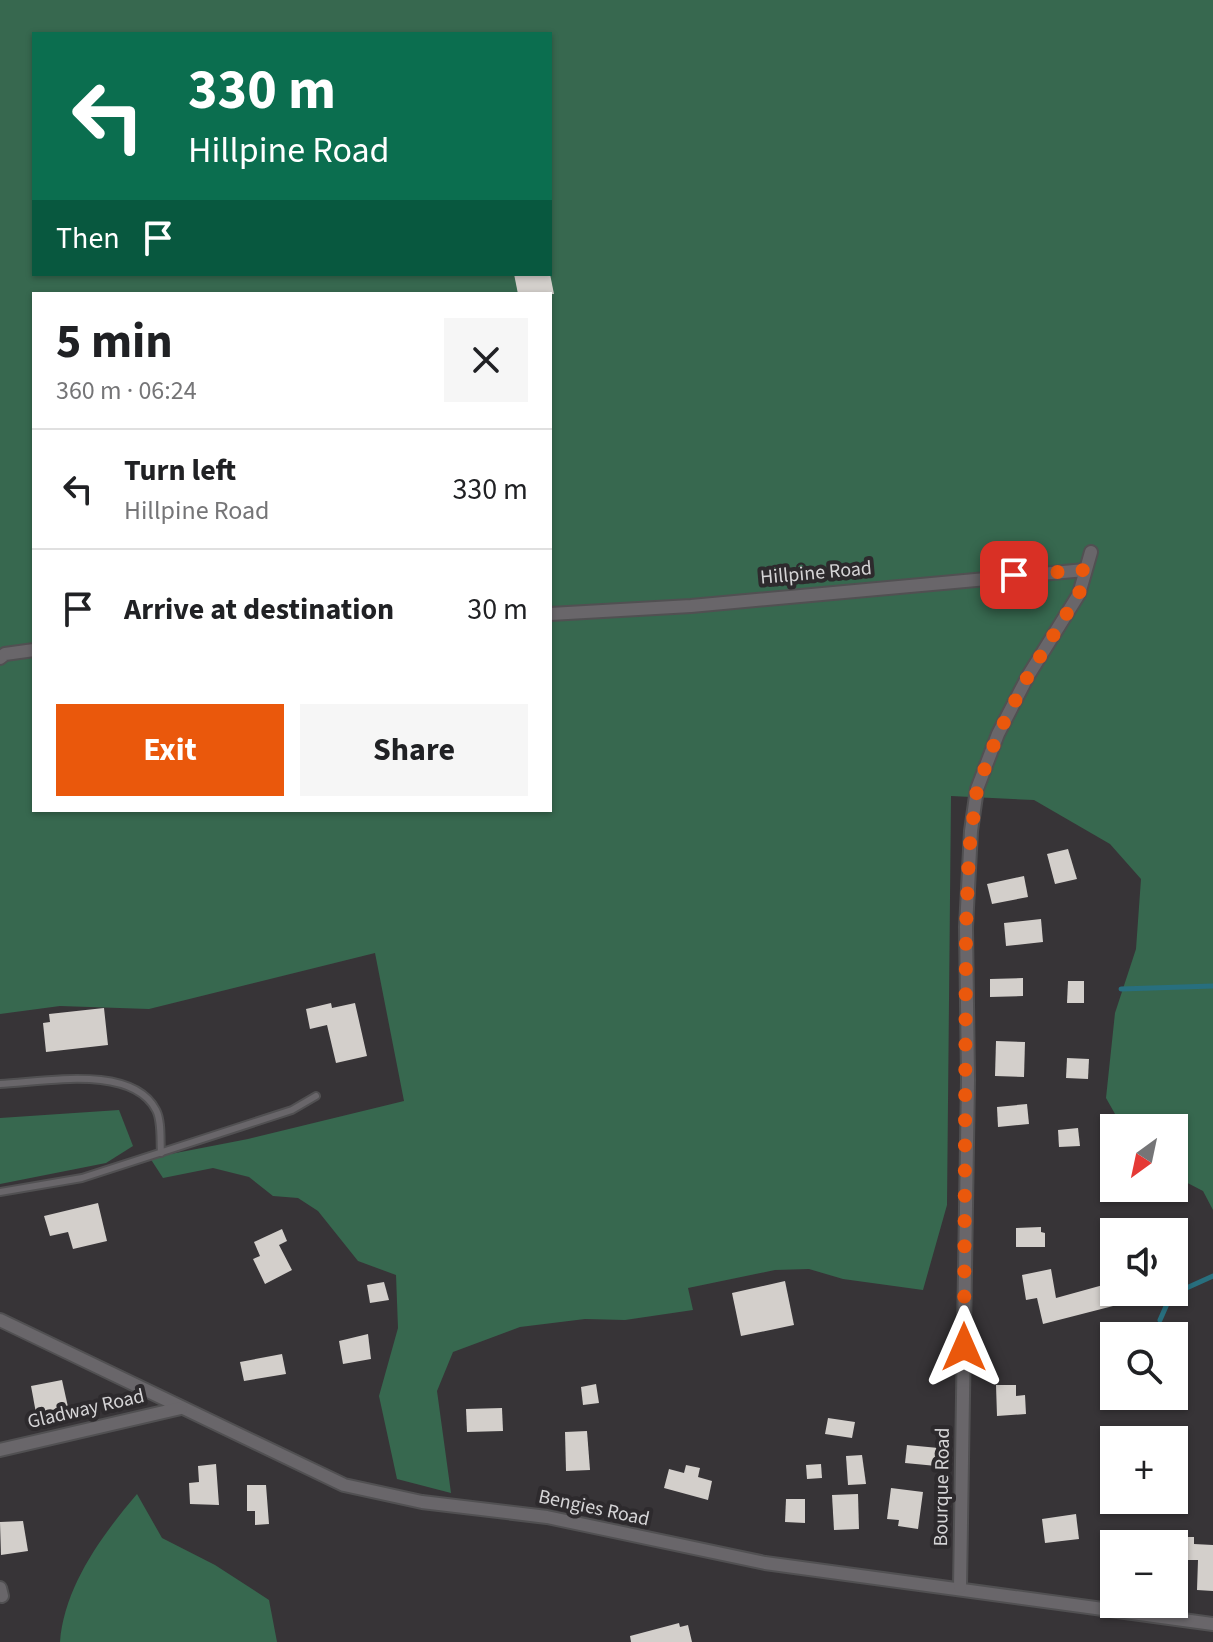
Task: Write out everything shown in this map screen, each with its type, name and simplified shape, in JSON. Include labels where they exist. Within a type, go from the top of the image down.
[{"type":"street","name":"Bourque Road","points":[[960,1587],[968,1080],[966,927],[971,831],[977,789],[998,734],[1028,676],[1079,594],[1091,552]]},
{"type":"street","name":"Hillpine Road","points":[[552,614],[691,606],[1085,570]]},
{"type":"street","points":[[0,658],[5,654],[32,650]]},
{"type":"street","name":"Bengies Road","points":[[0,1320],[344,1485],[372,1493],[547,1517],[765,1563],[960,1587],[1213,1624]]},
{"type":"street","name":"Gladway Road","points":[[0,1450],[181,1408]]},
{"type":"lane","points":[[0,1084],[101,1079],[141,1091],[157,1112],[161,1153]]},
{"type":"lane","points":[[0,1192],[82,1178],[292,1110],[316,1096]]},
{"type":"green space","points":[[0,0],[1213,0],[1213,1210],[1203,1191],[1188,1183],[1188,1114],[1115,1114],[1106,1098],[1115,1013],[1136,949],[1141,879],[1110,844],[1034,800],[951,796],[947,1205],[923,1290],[843,1279],[809,1269],[775,1270],[688,1288],[693,1310],[625,1320],[585,1319],[520,1327],[453,1352],[437,1391],[451,1493],[397,1479],[379,1396],[398,1328],[396,1275],[358,1261],[318,1211],[298,1198],[273,1196],[249,1177],[213,1168],[163,1178],[150,1158],[248,1139],[404,1101],[375,953],[149,1009],[60,1006],[0,1014]]},
{"type":"green space","points":[[119,1110],[133,1146],[106,1163],[0,1184],[0,1118]]},
{"type":"green space","points":[[137,1494],[162,1538],[215,1565],[269,1600],[277,1642],[60,1642],[63,1622],[77,1582],[98,1544]]},
{"type":"building","points":[[514,276],[550,276],[554,294],[518,292]]},
{"type":"building","points":[[1068,849],[1077,879],[1055,884],[1047,854]]},
{"type":"building","points":[[1024,876],[1028,897],[992,904],[987,884]]},
{"type":"building","points":[[1041,919],[1043,942],[1006,946],[1004,923]]},
{"type":"building","points":[[1023,978],[1023,996],[990,997],[990,979]]},
{"type":"building","points":[[1068,981],[1084,981],[1084,1003],[1067,1003]]},
{"type":"building","points":[[331,1003],[332,1008],[355,1003],[367,1056],[336,1063],[327,1025],[310,1029],[306,1009]]},
{"type":"building","points":[[104,1008],[108,1045],[46,1052],[43,1023],[50,1022],[49,1014]]},
{"type":"building","points":[[996,1041],[1025,1042],[1024,1077],[995,1076]]},
{"type":"building","points":[[1067,1058],[1089,1059],[1088,1079],[1066,1078]]},
{"type":"building","points":[[1027,1104],[1029,1124],[998,1127],[997,1107]]},
{"type":"building","points":[[1078,1128],[1080,1146],[1059,1147],[1058,1130]]},
{"type":"building","points":[[98,1203],[107,1241],[73,1249],[68,1232],[50,1236],[44,1216]]},
{"type":"building","points":[[1041,1227],[1041,1232],[1045,1233],[1045,1247],[1016,1247],[1016,1228]]},
{"type":"building","points":[[282,1229],[287,1241],[279,1245],[292,1270],[265,1284],[253,1259],[260,1256],[254,1242]]},
{"type":"building","points":[[1051,1269],[1056,1298],[1100,1286],[1100,1306],[1113,1306],[1043,1324],[1037,1298],[1026,1300],[1022,1275]]},
{"type":"building","points":[[785,1281],[794,1325],[741,1336],[732,1293]]},
{"type":"building","points":[[384,1282],[389,1300],[370,1303],[367,1285]]},
{"type":"building","points":[[368,1334],[371,1359],[343,1364],[339,1341]]},
{"type":"building","points":[[282,1354],[286,1374],[244,1381],[240,1362]]},
{"type":"building","points":[[62,1380],[68,1407],[36,1413],[31,1386]]},
{"type":"building","points":[[596,1384],[599,1403],[583,1405],[581,1387]]},
{"type":"building","points":[[996,1385],[1016,1385],[1016,1396],[1025,1395],[1026,1414],[997,1416]]},
{"type":"building","points":[[502,1408],[503,1431],[467,1432],[466,1409]]},
{"type":"building","points":[[828,1418],[855,1422],[852,1438],[825,1434]]},
{"type":"building","points":[[587,1431],[590,1470],[566,1471],[565,1432]]},
{"type":"building","points":[[907,1445],[949,1449],[947,1467],[905,1463]]},
{"type":"building","points":[[862,1455],[866,1484],[848,1485],[846,1456]]},
{"type":"building","points":[[216,1464],[219,1505],[190,1504],[189,1483],[199,1482],[198,1466]]},
{"type":"building","points":[[821,1464],[822,1478],[807,1479],[806,1465]]},
{"type":"building","points":[[686,1465],[700,1468],[698,1477],[712,1481],[708,1500],[664,1488],[669,1469],[684,1473]]},
{"type":"building","points":[[247,1485],[266,1485],[269,1524],[255,1525],[255,1511],[247,1511]]},
{"type":"building","points":[[891,1488],[923,1492],[918,1529],[898,1526],[899,1520],[887,1519]]},
{"type":"building","points":[[858,1494],[859,1529],[834,1530],[832,1495]]},
{"type":"building","points":[[786,1499],[805,1499],[805,1523],[785,1522]]},
{"type":"building","points":[[1076,1514],[1079,1539],[1045,1543],[1042,1519]]},
{"type":"building","points":[[23,1521],[28,1551],[1,1555],[0,1522]]},
{"type":"building","points":[[1188,1537],[1194,1537],[1194,1544],[1213,1545],[1213,1591],[1197,1590],[1198,1560],[1188,1560]]},
{"type":"building","points":[[679,1623],[680,1627],[688,1625],[692,1642],[631,1642],[630,1636]]},
{"type":"waterway","points":[[1121,989],[1213,986]]},
{"type":"waterway","points":[[1160,1320],[1171,1295],[1213,1276]]},
{"type":"route","points":[[964,1347],[968,1080],[965,956],[967,871],[977,789],[998,734],[1028,676],[1079,594],[1085,570],[1014,575]]}]
